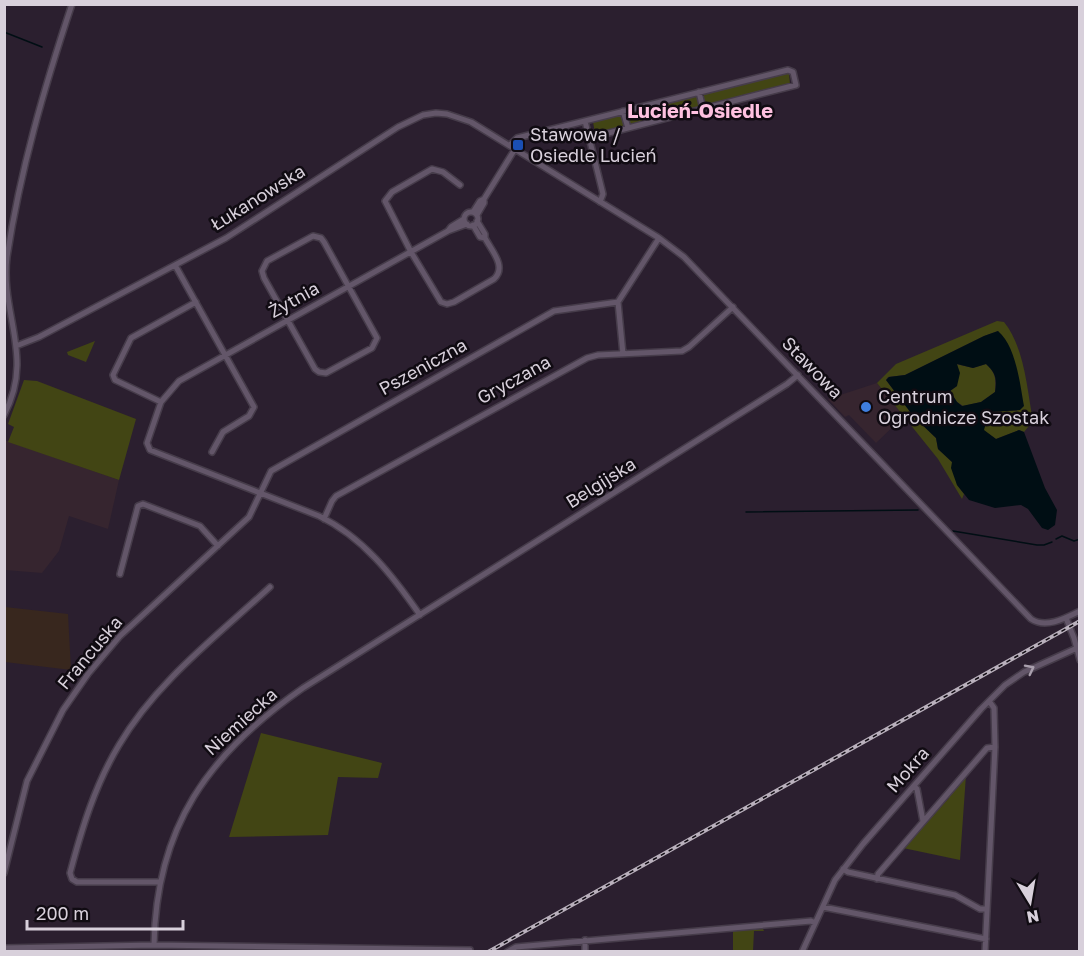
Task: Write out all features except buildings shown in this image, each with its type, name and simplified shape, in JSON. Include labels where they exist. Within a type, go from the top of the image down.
[{"type":"street","points":[[4,415],[17,380],[18,358],[7,286],[7,260],[27,154],[44,89],[72,4]]},
{"type":"street","points":[[513,147],[516,138],[788,70],[793,72],[796,85],[589,138]]},
{"type":"street","points":[[699,92],[703,109]]},
{"type":"street","points":[[623,111],[628,128]]},
{"type":"street","name":"Łukanowska","points":[[16,346],[39,338],[226,238],[398,127],[423,115],[442,113],[460,117],[513,147]]},
{"type":"street","points":[[585,121],[603,194],[600,202]]},
{"type":"street","name":"Żytnia","points":[[261,494],[148,448],[147,443],[161,402],[179,381],[411,252],[448,231],[451,227],[472,219],[484,203],[484,199],[513,147]]},
{"type":"street","name":"Stawowa","points":[[513,147],[659,238],[693,265],[1031,619],[1043,623],[1066,618]]},
{"type":"street","points":[[460,185],[443,172],[432,169],[388,194],[385,201],[386,207],[438,300],[447,304],[495,279],[499,274],[499,263],[485,238],[480,237],[472,219]]},
{"type":"street","points":[[318,237],[324,242],[376,333],[376,341],[372,348],[328,372],[319,372],[315,369],[288,320],[263,275],[262,268],[267,261],[307,239],[318,237]]},
{"type":"street","points":[[623,354],[618,302],[659,238]]},
{"type":"street","points":[[175,265],[252,402],[253,410],[249,416],[223,432],[212,452]]},
{"type":"street","points":[[161,402],[112,377],[131,338],[196,302]]},
{"type":"street","name":"Pszeniczna","points":[[261,494],[269,473],[279,465],[554,311],[618,302]]},
{"type":"street","name":"Gryczana","points":[[324,519],[336,496],[587,357],[682,351],[733,307]]},
{"type":"street","name":"Belgijska","points":[[420,615],[798,375]]},
{"type":"street","points":[[261,494],[324,519],[347,534],[385,568],[420,615]]},
{"type":"street","name":"Francuska","points":[[4,873],[27,782],[63,710],[88,674],[120,636],[249,517],[261,494]]},
{"type":"street","points":[[120,574],[138,506],[143,504],[200,526],[218,546]]},
{"type":"street","points":[[160,882],[77,882],[72,879],[70,873],[83,824],[120,742],[142,711],[171,678],[270,587]]},
{"type":"street","points":[[1080,611],[1066,618],[1080,660]]},
{"type":"street","name":"Niemiecka","points":[[154,945],[160,882],[166,857],[185,812],[208,774],[222,757],[286,700],[420,615]]},
{"type":"street","name":"Mokra","points":[[802,951],[835,880],[843,869],[989,701],[1005,685],[1024,672],[1077,648]]},
{"type":"street","points":[[985,951],[995,747],[994,708],[989,701]]},
{"type":"street","points":[[877,879],[878,874],[987,748],[995,747]]},
{"type":"street","points":[[914,786],[917,789],[923,821]]},
{"type":"street","points":[[843,869],[877,879],[955,895],[980,909],[986,909]]},
{"type":"street","points":[[823,907],[986,939]]},
{"type":"street","points":[[507,951],[516,947],[585,940],[811,921],[815,923]]},
{"type":"street","points":[[585,940],[585,951]]},
{"type":"street","points":[[4,948],[154,945],[196,949],[470,950]]},
{"type":"shaded area","points":[[998,331],[1009,346],[1016,366],[1024,406],[1020,410],[989,412],[984,430],[996,439],[1019,430],[1024,432],[1045,488],[1057,510],[1055,525],[1048,530],[1042,528],[1028,509],[1021,505],[995,508],[969,500],[957,485],[951,468],[952,462],[938,449],[936,438],[914,417],[886,380],[889,377],[905,375]],"holes":[[[957,364],[973,368],[986,364],[989,367],[995,376],[995,392],[981,402],[962,406],[950,391],[957,386],[960,373]]]},
{"type":"shaded area","name":"Centrum Ogrodnicze Szostak","points":[[877,383],[904,416],[876,443],[849,415],[845,417],[828,399]]},
{"type":"shaded area","points":[[4,440],[119,480],[108,529],[69,516],[59,551],[42,573],[5,570]]},
{"type":"shaded area","points":[[5,607],[68,614],[71,670],[5,662]]},
{"type":"green space","points":[[787,72],[790,84],[786,86],[775,87],[749,96],[746,94],[709,105],[705,103],[703,97],[705,92],[742,85],[744,82],[767,76],[770,78]]},
{"type":"green space","points":[[697,96],[699,105],[697,109],[667,114],[666,117],[645,120],[634,125],[630,123],[629,112],[657,104],[659,106],[684,97],[686,99]]},
{"type":"green space","points":[[621,115],[624,123],[622,127],[595,133],[593,122]]},
{"type":"green space","points":[[997,321],[1004,322],[1011,332],[1021,357],[1033,421],[1024,432],[1019,430],[996,439],[983,430],[988,412],[1020,410],[998,331],[905,375],[888,377],[886,380],[914,417],[936,438],[938,449],[952,462],[957,485],[964,494],[962,499],[938,459],[877,383],[896,364]]},
{"type":"green space","points":[[95,341],[86,362],[68,355],[67,352]]},
{"type":"green space","points":[[956,364],[973,368],[986,364],[995,376],[995,392],[981,402],[963,406],[957,402],[950,391],[957,386]]},
{"type":"green space","points":[[24,380],[37,381],[136,419],[119,480],[8,442],[14,427],[8,424]]},
{"type":"green space","points":[[261,733],[382,763],[378,778],[338,777],[328,835],[229,837]]},
{"type":"green space","points":[[966,775],[960,860],[903,848],[949,798]]},
{"type":"green space","points":[[763,929],[764,931],[754,931],[753,951],[733,951],[733,931]]},
{"type":"waterway","points":[[4,32],[42,47]]},
{"type":"waterway","points":[[746,512],[918,510]]},
{"type":"waterway","points":[[953,531],[1037,545],[1052,542]]},
{"type":"waterway","points":[[1056,539],[1062,536],[1074,541],[1080,539]]},
{"type":"railway","points":[[488,952],[1080,621]]},
{"type":"place","name":"Stawowa / Osiedle Lucień","points":[[518,145]]},
{"type":"place","name":"Centrum Ogrodnicze Szostak","points":[[866,407]]},
{"type":"district","name":"Lucień-Osiedle","points":[[700,111]]}]
